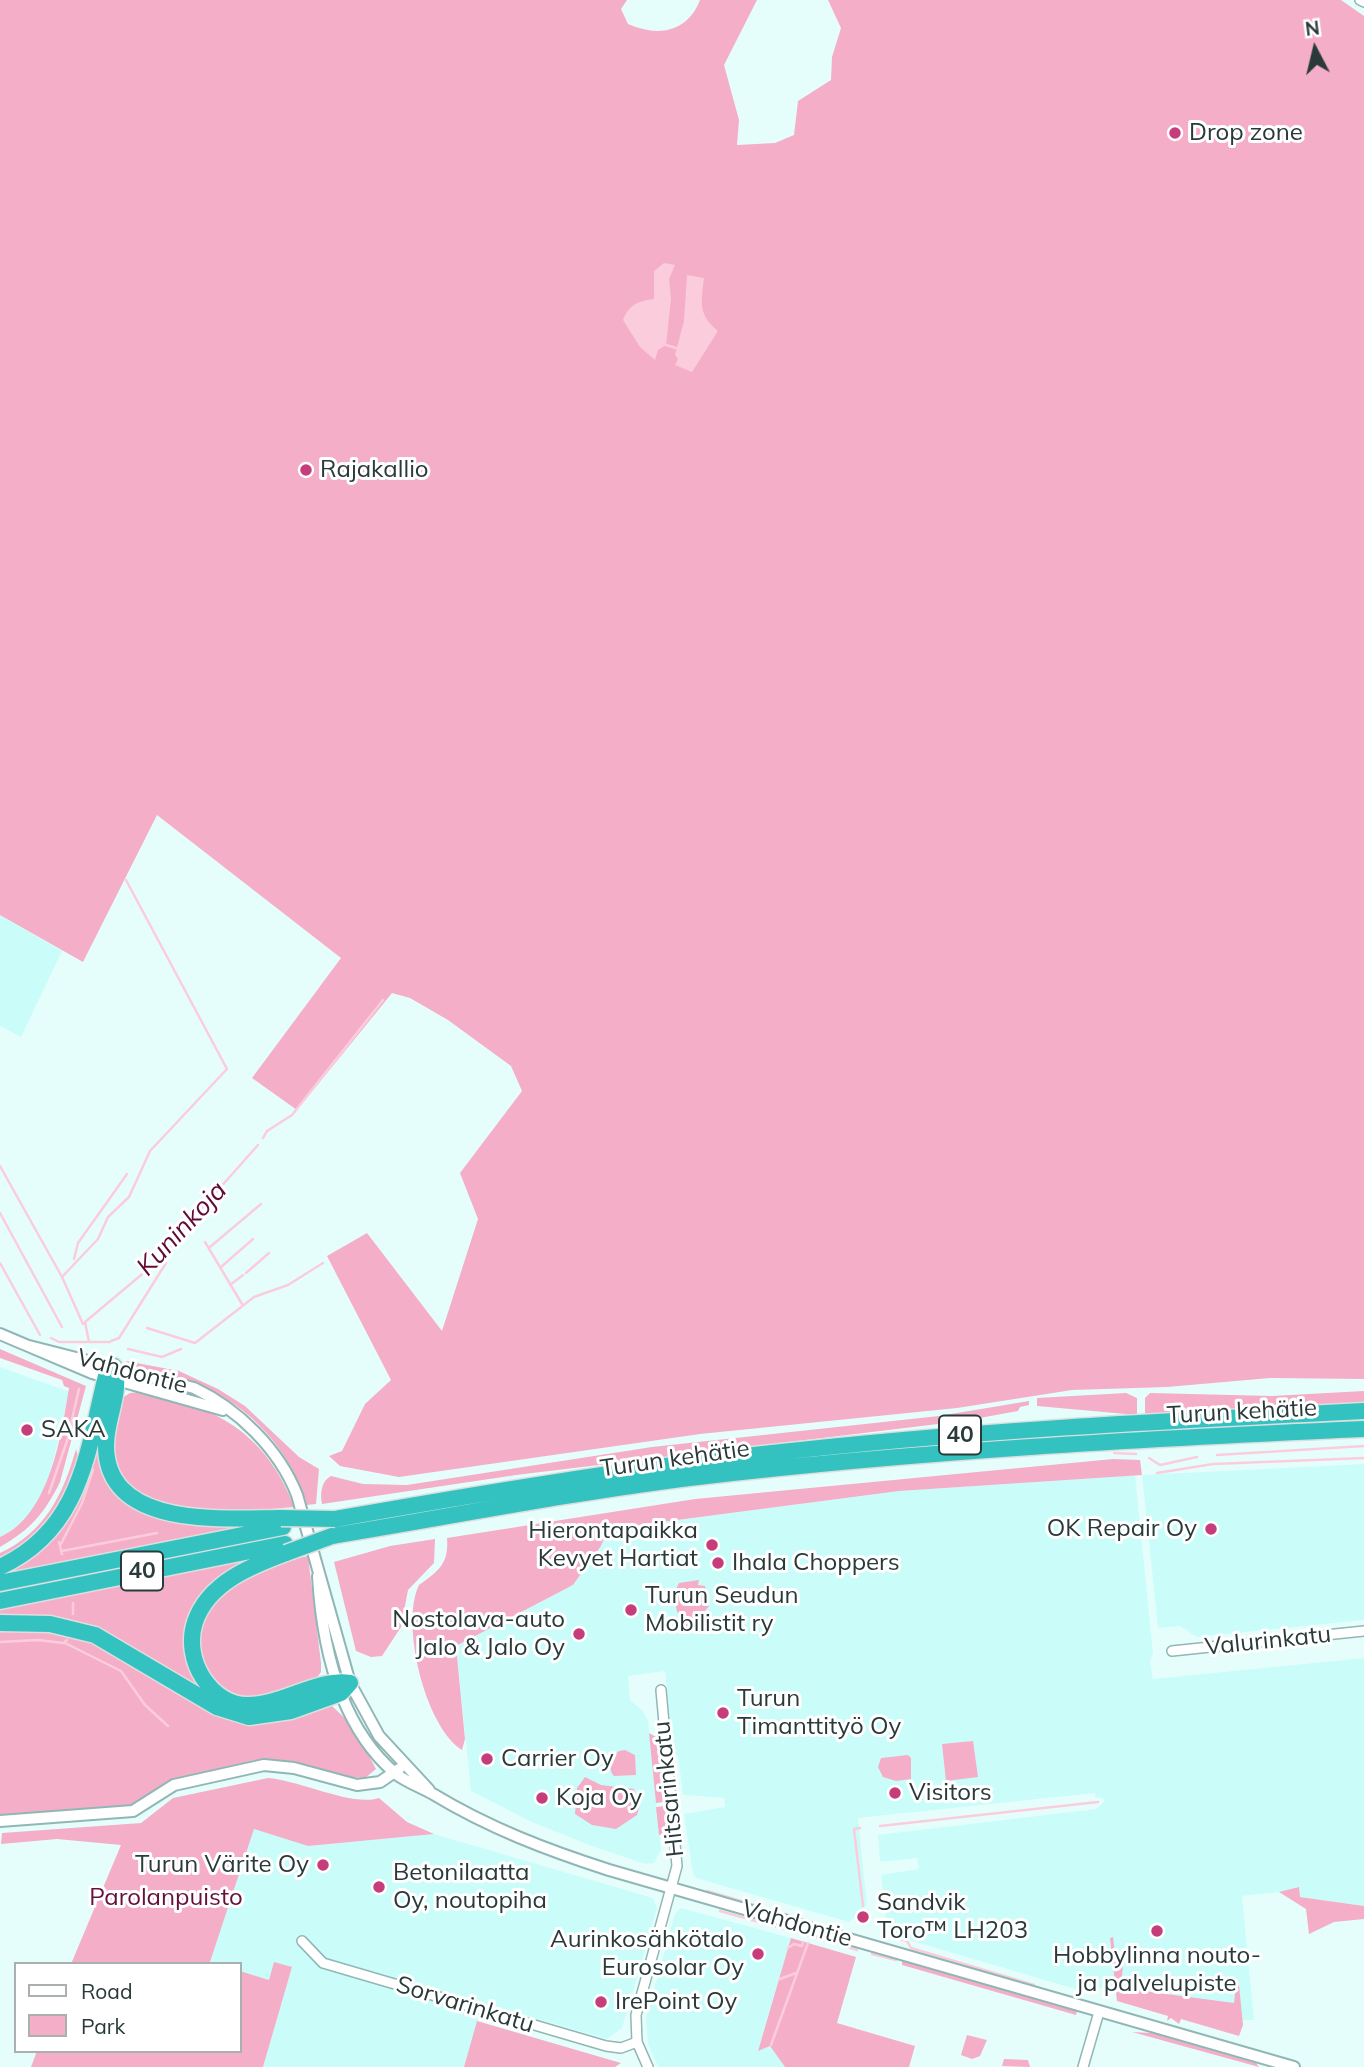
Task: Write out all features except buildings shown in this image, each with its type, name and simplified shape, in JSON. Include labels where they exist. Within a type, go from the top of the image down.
[{"type":"highway","points":[[113,1374],[106,1450],[114,1477],[128,1493],[148,1507],[177,1516],[284,1536],[338,1526]]},
{"type":"highway","points":[[0,1567],[33,1548],[55,1525],[71,1501],[113,1374]]},
{"type":"highway","name":"Turun kehätie","points":[[338,1526],[558,1482],[766,1453],[970,1434],[1364,1411]]},
{"type":"highway","name":"Turun kehätie","points":[[338,1526],[696,1478],[823,1464],[1028,1447],[1364,1429]]},
{"type":"highway","points":[[338,1526],[284,1536],[209,1597],[194,1625],[191,1646],[197,1665],[216,1692],[251,1705],[276,1702],[343,1686]]},
{"type":"highway","name":"40","points":[[0,1583],[284,1536]]},
{"type":"highway","name":"40","points":[[0,1601],[284,1536]]},
{"type":"highway","points":[[0,1623],[50,1624],[95,1635],[218,1707],[249,1717],[278,1714],[343,1686]]},
{"type":"street","name":"Vahdontie","points":[[0,1334],[113,1374],[194,1388],[213,1397],[264,1442],[289,1478],[300,1506],[343,1686],[355,1721],[399,1769],[470,1816],[523,1840],[673,1888],[1294,2067]]},
{"type":"street","name":"Valurinkatu","points":[[1172,1651],[1364,1631]]},
{"type":"street","name":"Hitsarinkatu","points":[[636,2042],[639,2004],[673,1888],[677,1857],[661,1690]]},
{"type":"street","points":[[0,1821],[133,1811],[174,1785],[264,1765],[294,1768],[357,1786],[380,1782],[399,1769]]},
{"type":"street","name":"Sorvarinkatu","points":[[302,1941],[323,1963],[606,2046],[621,2048],[636,2042]]},
{"type":"street","points":[[1083,2067],[1098,2012]]},
{"type":"street","points":[[636,2042],[648,2067]]},
{"type":"shaded area","points":[[664,263],[675,265],[669,279],[671,299],[666,345],[658,350],[655,360],[640,347],[623,320],[635,304],[654,299],[654,271]]},
{"type":"shaded area","points":[[687,275],[704,278],[702,308],[707,319],[718,331],[692,372],[675,365],[684,321]]},
{"type":"shaded area","points":[[0,915],[62,951],[21,1037],[0,1026]]},
{"type":"shaded area","points":[[0,1367],[70,1392],[47,1485],[28,1516],[0,1540]]},
{"type":"shaded area","points":[[1364,1464],[1364,1620],[1197,1637],[1180,1626],[1158,1628],[1142,1475]]},
{"type":"shaded area","points":[[1135,1475],[1153,1653],[1150,1662],[1153,1679],[1364,1658],[1364,1906],[1300,1897],[1298,1887],[1288,1891],[1242,1896],[1254,2020],[1232,2020],[1117,2001],[1115,1986],[1082,1991],[892,1935],[886,1920],[881,1875],[919,1869],[917,1858],[880,1862],[878,1835],[1096,1809],[1105,1801],[1095,1797],[1095,1793],[858,1818],[867,1905],[849,1922],[696,1878],[693,1874],[684,1814],[725,1807],[724,1798],[683,1795],[678,1755],[674,1755],[665,1671],[628,1676],[630,1700],[642,1710],[648,1720],[661,1850],[654,1863],[645,1864],[589,1845],[532,1822],[471,1791],[456,1646],[573,1585],[601,1546],[607,1529],[899,1491]]},
{"type":"shaded area","points":[[254,1829],[308,1846],[434,1834],[653,1898],[657,1909],[622,2028],[607,2039],[483,2003],[464,2067],[263,2067],[292,1967],[269,1980],[242,1972],[242,1962],[210,1962]]},
{"type":"shaded area","points":[[681,1908],[791,1938],[758,2050],[770,2046],[785,2067],[659,2067],[648,2044],[646,2018],[675,1914]]},
{"type":"green space","points":[[0,0],[627,0],[621,9],[628,24],[661,31],[679,26],[687,20],[700,0],[757,0],[724,65],[739,120],[737,145],[775,143],[794,135],[798,101],[831,80],[832,57],[841,28],[828,0],[1341,0],[1364,16],[1364,1379],[1270,1378],[1167,1387],[1072,1390],[957,1408],[700,1434],[399,1477],[340,1466],[329,1456],[342,1451],[365,1404],[391,1380],[327,1256],[367,1233],[442,1331],[478,1219],[460,1173],[522,1091],[511,1066],[448,1020],[410,998],[392,993],[297,1110],[252,1078],[341,958],[157,815],[83,962],[0,915]]},
{"type":"green space","points":[[0,1349],[86,1386],[60,1482],[42,1512],[20,1534],[0,1547],[0,1537],[17,1526],[31,1511],[42,1493],[57,1450],[69,1388],[64,1386],[62,1380],[0,1358]]},
{"type":"green space","points":[[126,1361],[179,1371],[218,1389],[245,1406],[299,1457],[319,1469],[316,1504],[306,1505],[300,1486],[280,1449],[235,1404],[198,1385],[130,1366]]},
{"type":"green space","points":[[1364,1391],[1364,1402],[1145,1414],[1145,1398],[1150,1393],[1272,1396]]},
{"type":"green space","points":[[130,1393],[160,1395],[218,1416],[235,1427],[250,1439],[275,1469],[294,1507],[225,1513],[155,1505],[122,1481],[110,1445],[122,1398]]},
{"type":"green space","points":[[1126,1393],[1137,1398],[1137,1415],[1037,1406],[1037,1398]]},
{"type":"green space","points":[[1029,1401],[1029,1405],[1020,1407],[1018,1411],[963,1421],[516,1475],[322,1504],[321,1500],[323,1484],[331,1476],[363,1484],[407,1485],[652,1447],[939,1416]]},
{"type":"green space","points":[[104,1405],[122,1495],[246,1525],[0,1576],[49,1540]]},
{"type":"green space","points":[[76,1449],[78,1459],[74,1482],[55,1515],[37,1536],[0,1561],[0,1553],[29,1534],[50,1510],[65,1482]]},
{"type":"green space","points":[[1113,1459],[1140,1460],[1142,1475],[899,1491],[608,1529],[601,1546],[573,1585],[456,1646],[465,1739],[462,1750],[449,1738],[427,1698],[415,1648],[412,1624],[414,1602],[419,1585],[441,1566],[446,1554],[447,1538],[695,1499]]},
{"type":"green space","points":[[284,1532],[284,1537],[0,1594],[0,1592]]},
{"type":"green space","points":[[435,1539],[434,1563],[408,1590],[401,1627],[382,1656],[371,1657],[356,1651],[334,1562],[390,1546]]},
{"type":"green space","points":[[308,1556],[321,1672],[312,1684],[260,1700],[227,1694],[201,1664],[198,1628],[221,1590],[281,1562]]},
{"type":"green space","points":[[255,1557],[235,1569],[186,1642],[235,1709],[121,1643],[0,1618],[0,1608]]},
{"type":"green space","points":[[699,1580],[698,1585],[705,1586],[709,1606],[688,1632],[676,1608],[676,1589],[679,1583]]},
{"type":"green space","points":[[0,1629],[51,1630],[89,1640],[219,1715],[233,1719],[275,1718],[331,1705],[354,1727],[376,1769],[365,1778],[347,1777],[293,1761],[255,1760],[168,1781],[133,1806],[0,1816]]},
{"type":"green space","points":[[649,1733],[658,1738],[664,1802],[656,1803]]},
{"type":"green space","points":[[973,1741],[978,1777],[946,1781],[942,1744]]},
{"type":"green space","points":[[625,1750],[635,1755],[636,1775],[614,1776],[610,1766],[612,1759],[619,1751]]},
{"type":"green space","points":[[908,1755],[911,1758],[911,1779],[896,1781],[883,1777],[878,1767],[881,1758]]},
{"type":"green space","points":[[585,1777],[601,1785],[634,1789],[640,1805],[637,1815],[616,1829],[592,1825],[575,1814],[577,1788]]},
{"type":"green space","name":"Parolanpuisto","points":[[268,1778],[355,1799],[379,1798],[407,1822],[434,1834],[308,1846],[254,1829],[210,1962],[72,1962],[121,1845],[57,1839],[1,1844],[2,1833],[141,1823],[173,1798]]},
{"type":"green space","points":[[665,1806],[668,1833],[659,1835],[656,1807]]},
{"type":"green space","points":[[1299,1887],[1300,1897],[1364,1906],[1364,1919],[1334,1922],[1309,1934],[1306,1909],[1279,1892]]},
{"type":"green space","points":[[1113,1937],[1115,1954],[1123,1965],[1121,1988],[1234,2003],[1236,1985],[1239,1985],[1243,2025],[1239,2036],[1181,2019],[1179,2024],[1171,2018],[1167,2021],[1168,2016],[1117,2001],[1110,1938]]},
{"type":"green space","points":[[791,1938],[856,1957],[837,2023],[915,2046],[909,2067],[785,2067],[770,2046],[758,2051]]},
{"type":"green space","points":[[902,1959],[1077,2011],[1076,2015],[902,1965]]},
{"type":"green space","name":"Parolanpuisto","points":[[274,1962],[292,1967],[263,2067],[31,2067],[36,2053],[242,2053],[242,1972],[269,1980]]},
{"type":"green space","points":[[477,2021],[621,2063],[615,2067],[464,2067]]},
{"type":"green space","points":[[1132,2032],[1152,2033],[1256,2063],[1259,2067]]},
{"type":"green space","points":[[967,2035],[987,2040],[980,2056],[972,2059],[961,2055]]},
{"type":"green space","points":[[1004,2059],[1028,2060],[1030,2067],[1002,2066]]},
{"type":"waterway","points":[[666,345],[676,348]]},
{"type":"waterway","points":[[62,1277],[98,1239],[108,1217],[129,1197],[150,1151],[227,1069],[126,880]]},
{"type":"waterway","name":"Kuninkoja","points":[[263,1138],[267,1131],[292,1115],[383,1000]]},
{"type":"waterway","name":"Kuninkoja","points":[[89,1342],[85,1322],[165,1255],[186,1226],[258,1145]]},
{"type":"waterway","points":[[0,1166],[62,1277],[83,1324]]},
{"type":"waterway","points":[[74,1259],[78,1243],[127,1174]]},
{"type":"waterway","points":[[210,1247],[261,1204]]},
{"type":"waterway","points":[[0,1213],[62,1327]]},
{"type":"waterway","points":[[221,1267],[253,1239]]},
{"type":"waterway","points":[[205,1242],[242,1304]]},
{"type":"waterway","points":[[246,1273],[269,1253]]},
{"type":"waterway","points":[[0,1263],[40,1335]]},
{"type":"waterway","points":[[111,1341],[119,1338],[166,1263]]},
{"type":"waterway","points":[[147,1328],[195,1343],[254,1297],[288,1285],[323,1263]]},
{"type":"waterway","points":[[230,1285],[243,1275]]},
{"type":"waterway","points":[[51,1338],[59,1342],[110,1342]]},
{"type":"waterway","points":[[128,1349],[162,1357],[181,1349]]},
{"type":"waterway","name":"Kuninkoja","points":[[49,1493],[67,1441],[79,1389]]},
{"type":"waterway","points":[[1217,1455],[1364,1446]]},
{"type":"waterway","points":[[1114,1453],[1136,1454]]},
{"type":"waterway","points":[[1149,1458],[1160,1465],[1197,1457]]},
{"type":"waterway","points":[[1157,1473],[1213,1464],[1364,1458]]},
{"type":"waterway","points":[[61,1544],[82,1503],[93,1470]]},
{"type":"waterway","points":[[62,1551],[157,1533]]},
{"type":"waterway","name":"Kuninkoja","points":[[59,1542],[62,1554]]},
{"type":"waterway","name":"Kuninkoja","points":[[73,1603],[73,1614]]},
{"type":"waterway","name":"Kuninkoja","points":[[0,1642],[38,1640],[63,1643],[67,1640]]},
{"type":"waterway","points":[[65,1643],[121,1671],[145,1705],[168,1726]]},
{"type":"waterway","points":[[880,1826],[1098,1802]]},
{"type":"waterway","points":[[860,1828],[854,1829],[863,1906]]},
{"type":"waterway","points":[[707,1891],[809,1921]]},
{"type":"waterway","points":[[720,1911],[838,1944]]},
{"type":"waterway","points":[[899,1939],[907,1941],[911,1948],[1034,1985]]},
{"type":"waterway","points":[[788,1948],[794,1944],[802,1946],[803,1942]]},
{"type":"waterway","points":[[771,2045],[808,1943]]},
{"type":"waterway","points":[[845,1946],[857,1950]]},
{"type":"waterway","points":[[872,1954],[896,1960]]},
{"type":"waterway","points":[[780,1979],[796,1973]]},
{"type":"place","name":"Drop zone","points":[[1175,133]]},
{"type":"place","name":"Rajakallio","points":[[306,470]]},
{"type":"place","name":"SAKA","points":[[27,1430]]},
{"type":"place","name":"OK Repair Oy","points":[[1211,1529]]},
{"type":"place","name":"Hierontapaikka Kevyet Hartiat","points":[[712,1545]]},
{"type":"place","name":"Ihala Choppers","points":[[718,1563]]},
{"type":"place","name":"Turun Seudun Mobilistit ry","points":[[631,1610]]},
{"type":"place","name":"Nostolava-auto Jalo & Jalo Oy","points":[[579,1634]]},
{"type":"place","name":"Turun Timanttityö Oy","points":[[723,1713]]},
{"type":"place","name":"Carrier Oy","points":[[487,1759]]},
{"type":"place","name":"Visitors","points":[[895,1793]]},
{"type":"place","name":"Koja Oy","points":[[542,1798]]},
{"type":"place","name":"Turun Värite Oy","points":[[323,1865]]},
{"type":"place","name":"Betonilaatta Oy, noutopiha","points":[[379,1887]]},
{"type":"place","name":"Sandvik Toro™ LH203","points":[[863,1917]]},
{"type":"place","name":"Hobbylinna nouto- ja palvelupiste","points":[[1157,1931]]},
{"type":"place","name":"Aurinkosähkötalo Eurosolar Oy","points":[[758,1954]]},
{"type":"place","name":"IrePoint Oy","points":[[601,2002]]}]
